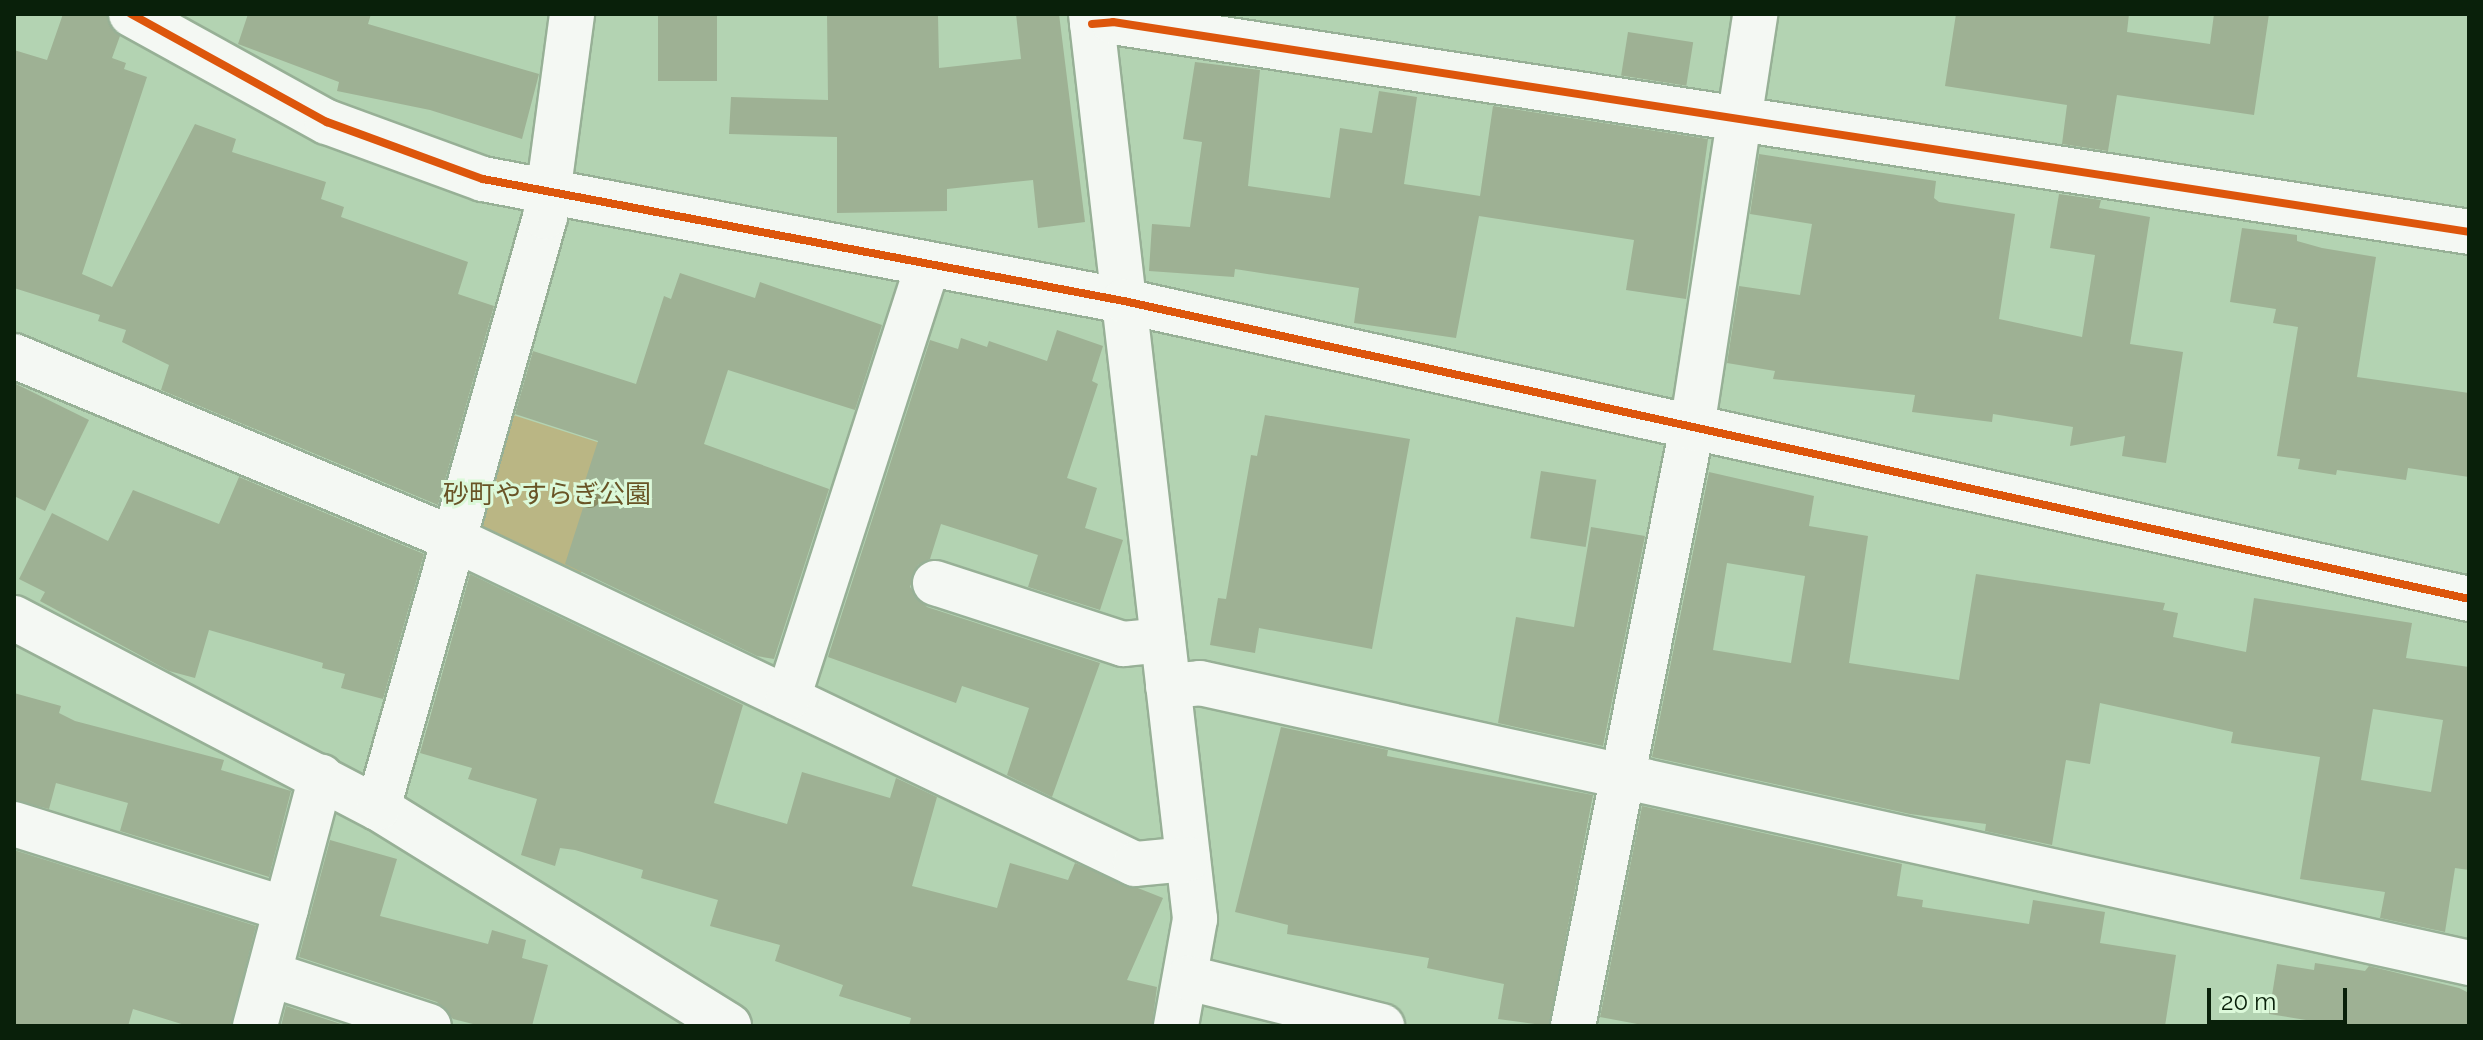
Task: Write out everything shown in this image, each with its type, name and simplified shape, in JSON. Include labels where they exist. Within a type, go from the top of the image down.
[{"type":"street","points":[[131,14],[327,122],[483,179],[1124,301],[2469,599]]},
{"type":"street","points":[[378,808],[456,540],[549,194],[572,14]]},
{"type":"street","points":[[1573,1026],[1692,428],[1755,14]]},
{"type":"street","points":[[1176,1026],[1188,978],[1195,919],[1091,19],[2469,232]]},
{"type":"street","points":[[788,698],[928,265]]},
{"type":"street","points":[[14,356],[456,540],[1135,864],[1188,859]]},
{"type":"street","points":[[935,583],[1123,644],[1163,640]]},
{"type":"street","points":[[14,618],[378,808],[729,1026]]},
{"type":"street","points":[[1168,686],[1200,683],[2469,963]]},
{"type":"street","points":[[255,1026],[321,777]]},
{"type":"street","points":[[14,824],[286,909]]},
{"type":"street","points":[[269,974],[429,1026]]},
{"type":"street","points":[[1188,978],[1382,1026]]},
{"type":"green space","name":"砂町やすらぎ公園","points":[[510,414],[622,450],[579,579],[484,535],[480,523]]},
{"type":"building","points":[[63,14],[106,14],[120,36],[112,58],[126,63],[124,69],[147,77],[82,274],[112,287],[195,124],[236,139],[232,152],[326,182],[321,199],[344,207],[341,217],[468,262],[458,294],[494,306],[438,505],[161,390],[169,365],[122,342],[126,330],[98,321],[100,315],[14,288],[14,50],[47,60]]},
{"type":"building","points":[[248,14],[371,14],[368,24],[539,74],[522,139],[430,110],[337,91],[339,82],[238,44]]},
{"type":"building","points":[[658,14],[717,14],[717,81],[658,81]]},
{"type":"building","points":[[827,14],[938,14],[939,68],[1021,59],[1016,14],[1059,14],[1085,222],[1038,228],[1033,180],[947,189],[947,211],[837,213],[837,137],[729,134],[731,97],[828,100]]},
{"type":"building","points":[[1956,14],[2129,14],[2127,32],[2210,44],[2214,14],[2269,14],[2254,115],[2117,95],[2108,151],[2062,144],[2067,105],[1945,86]]},
{"type":"building","points":[[1628,32],[1693,42],[1686,86],[1621,75]]},
{"type":"building","points":[[1195,62],[1260,70],[1248,186],[1330,198],[1340,128],[1372,133],[1379,91],[1417,97],[1404,184],[1480,196],[1493,106],[1708,139],[1686,299],[1626,290],[1634,240],[1479,216],[1456,338],[1354,323],[1359,288],[1235,269],[1234,277],[1149,271],[1152,224],[1190,227],[1202,142],[1183,139]]},
{"type":"building","points":[[1759,154],[1936,181],[1934,198],[1939,202],[2015,214],[1999,319],[2082,337],[2095,255],[2050,248],[2059,194],[2101,200],[2099,208],[2150,217],[2130,344],[2183,352],[2166,463],[2122,456],[2125,436],[2070,446],[2073,427],[1993,414],[1992,422],[1912,412],[1915,395],[1773,379],[1775,371],[1727,363],[1739,286],[1800,295],[1812,224],[1750,214]]},
{"type":"building","points":[[2242,228],[2297,235],[2297,241],[2322,248],[2376,257],[2357,377],[2469,393],[2469,477],[2408,468],[2406,480],[2337,470],[2336,475],[2298,469],[2300,459],[2277,456],[2298,327],[2273,323],[2276,309],[2230,302]]},
{"type":"building","points":[[680,273],[755,298],[760,282],[882,325],[855,410],[728,370],[704,444],[829,489],[774,659],[757,656],[565,564],[591,483],[585,481],[598,441],[515,414],[533,351],[636,384],[664,296],[671,299]]},
{"type":"building","points":[[1057,330],[1103,346],[1092,381],[1098,384],[1067,478],[1097,488],[1085,528],[1123,540],[1100,610],[1028,587],[1038,555],[941,524],[930,559],[918,565],[910,587],[927,607],[1100,663],[1052,797],[1007,775],[1029,708],[962,686],[956,703],[828,657],[930,340],[958,349],[961,338],[987,347],[989,341],[1047,361]]},
{"type":"building","points":[[14,383],[89,420],[45,511],[14,496]]},
{"type":"building","points":[[1265,415],[1410,439],[1372,649],[1259,628],[1255,653],[1210,645],[1218,598],[1226,599],[1251,455],[1257,456]]},
{"type":"building","points":[[1541,471],[1596,480],[1586,547],[1530,538]]},
{"type":"building","points":[[1709,472],[1814,496],[1809,526],[1868,536],[1849,663],[1959,680],[1976,574],[2165,603],[2163,610],[2178,613],[2173,637],[2246,652],[2254,598],[2412,623],[2406,658],[2469,667],[2469,870],[2455,868],[2445,932],[2380,918],[2385,892],[2300,879],[2320,757],[2231,743],[2233,732],[2100,703],[2090,764],[2066,760],[2052,845],[1985,831],[1986,824],[1910,814],[1652,757]],"holes":[[[1727,563],[1805,576],[1791,663],[1713,650]],[[2373,709],[2443,720],[2431,792],[2361,780]]]},
{"type":"building","points":[[239,477],[424,554],[383,699],[341,688],[345,674],[322,668],[323,663],[209,630],[195,678],[169,671],[40,601],[45,592],[19,579],[52,513],[108,541],[133,490],[219,524]]},
{"type":"building","points":[[1591,527],[1645,536],[1603,746],[1498,723],[1516,617],[1574,627]]},
{"type":"building","points":[[470,574],[743,705],[714,803],[787,824],[802,772],[890,798],[896,778],[937,797],[912,886],[997,908],[1010,863],[1068,880],[1075,863],[1163,898],[1127,980],[1157,987],[1152,1026],[909,1026],[911,1018],[839,996],[843,985],[775,961],[780,945],[710,926],[718,900],[641,878],[643,870],[575,850],[560,848],[555,866],[521,855],[537,799],[468,779],[472,768],[420,753]]},
{"type":"building","points":[[14,693],[61,706],[59,713],[75,721],[224,760],[221,770],[291,791],[269,877],[120,831],[128,803],[56,783],[49,809],[14,800]]},
{"type":"building","points":[[1281,727],[1388,750],[1387,756],[1593,795],[1549,1026],[1498,1019],[1504,984],[1427,968],[1429,958],[1287,934],[1288,925],[1235,912]]},
{"type":"building","points":[[1642,806],[1902,864],[1897,896],[1923,900],[1922,907],[2029,924],[2033,900],[2105,912],[2100,943],[2176,955],[2165,1026],[1648,1026],[1600,1017]]},
{"type":"building","points":[[330,840],[397,859],[380,916],[488,944],[492,930],[526,940],[522,958],[548,965],[532,1026],[481,1026],[453,1019],[437,1002],[299,957]]},
{"type":"building","points":[[14,850],[256,926],[231,1026],[188,1026],[133,1009],[128,1026],[14,1026]]},
{"type":"building","points":[[2315,963],[2365,971],[2369,966],[2459,988],[2469,993],[2469,1026],[2305,1026],[2306,1020],[2269,1014],[2277,964],[2314,970]]},
{"type":"building","points":[[286,1006],[344,1025],[344,1026],[281,1026]]},
{"type":"cycle path","points":[[131,14],[327,122],[483,179],[1124,301],[2469,599]]},
{"type":"cycle path","points":[[1092,24],[1113,22],[2469,232]]}]
